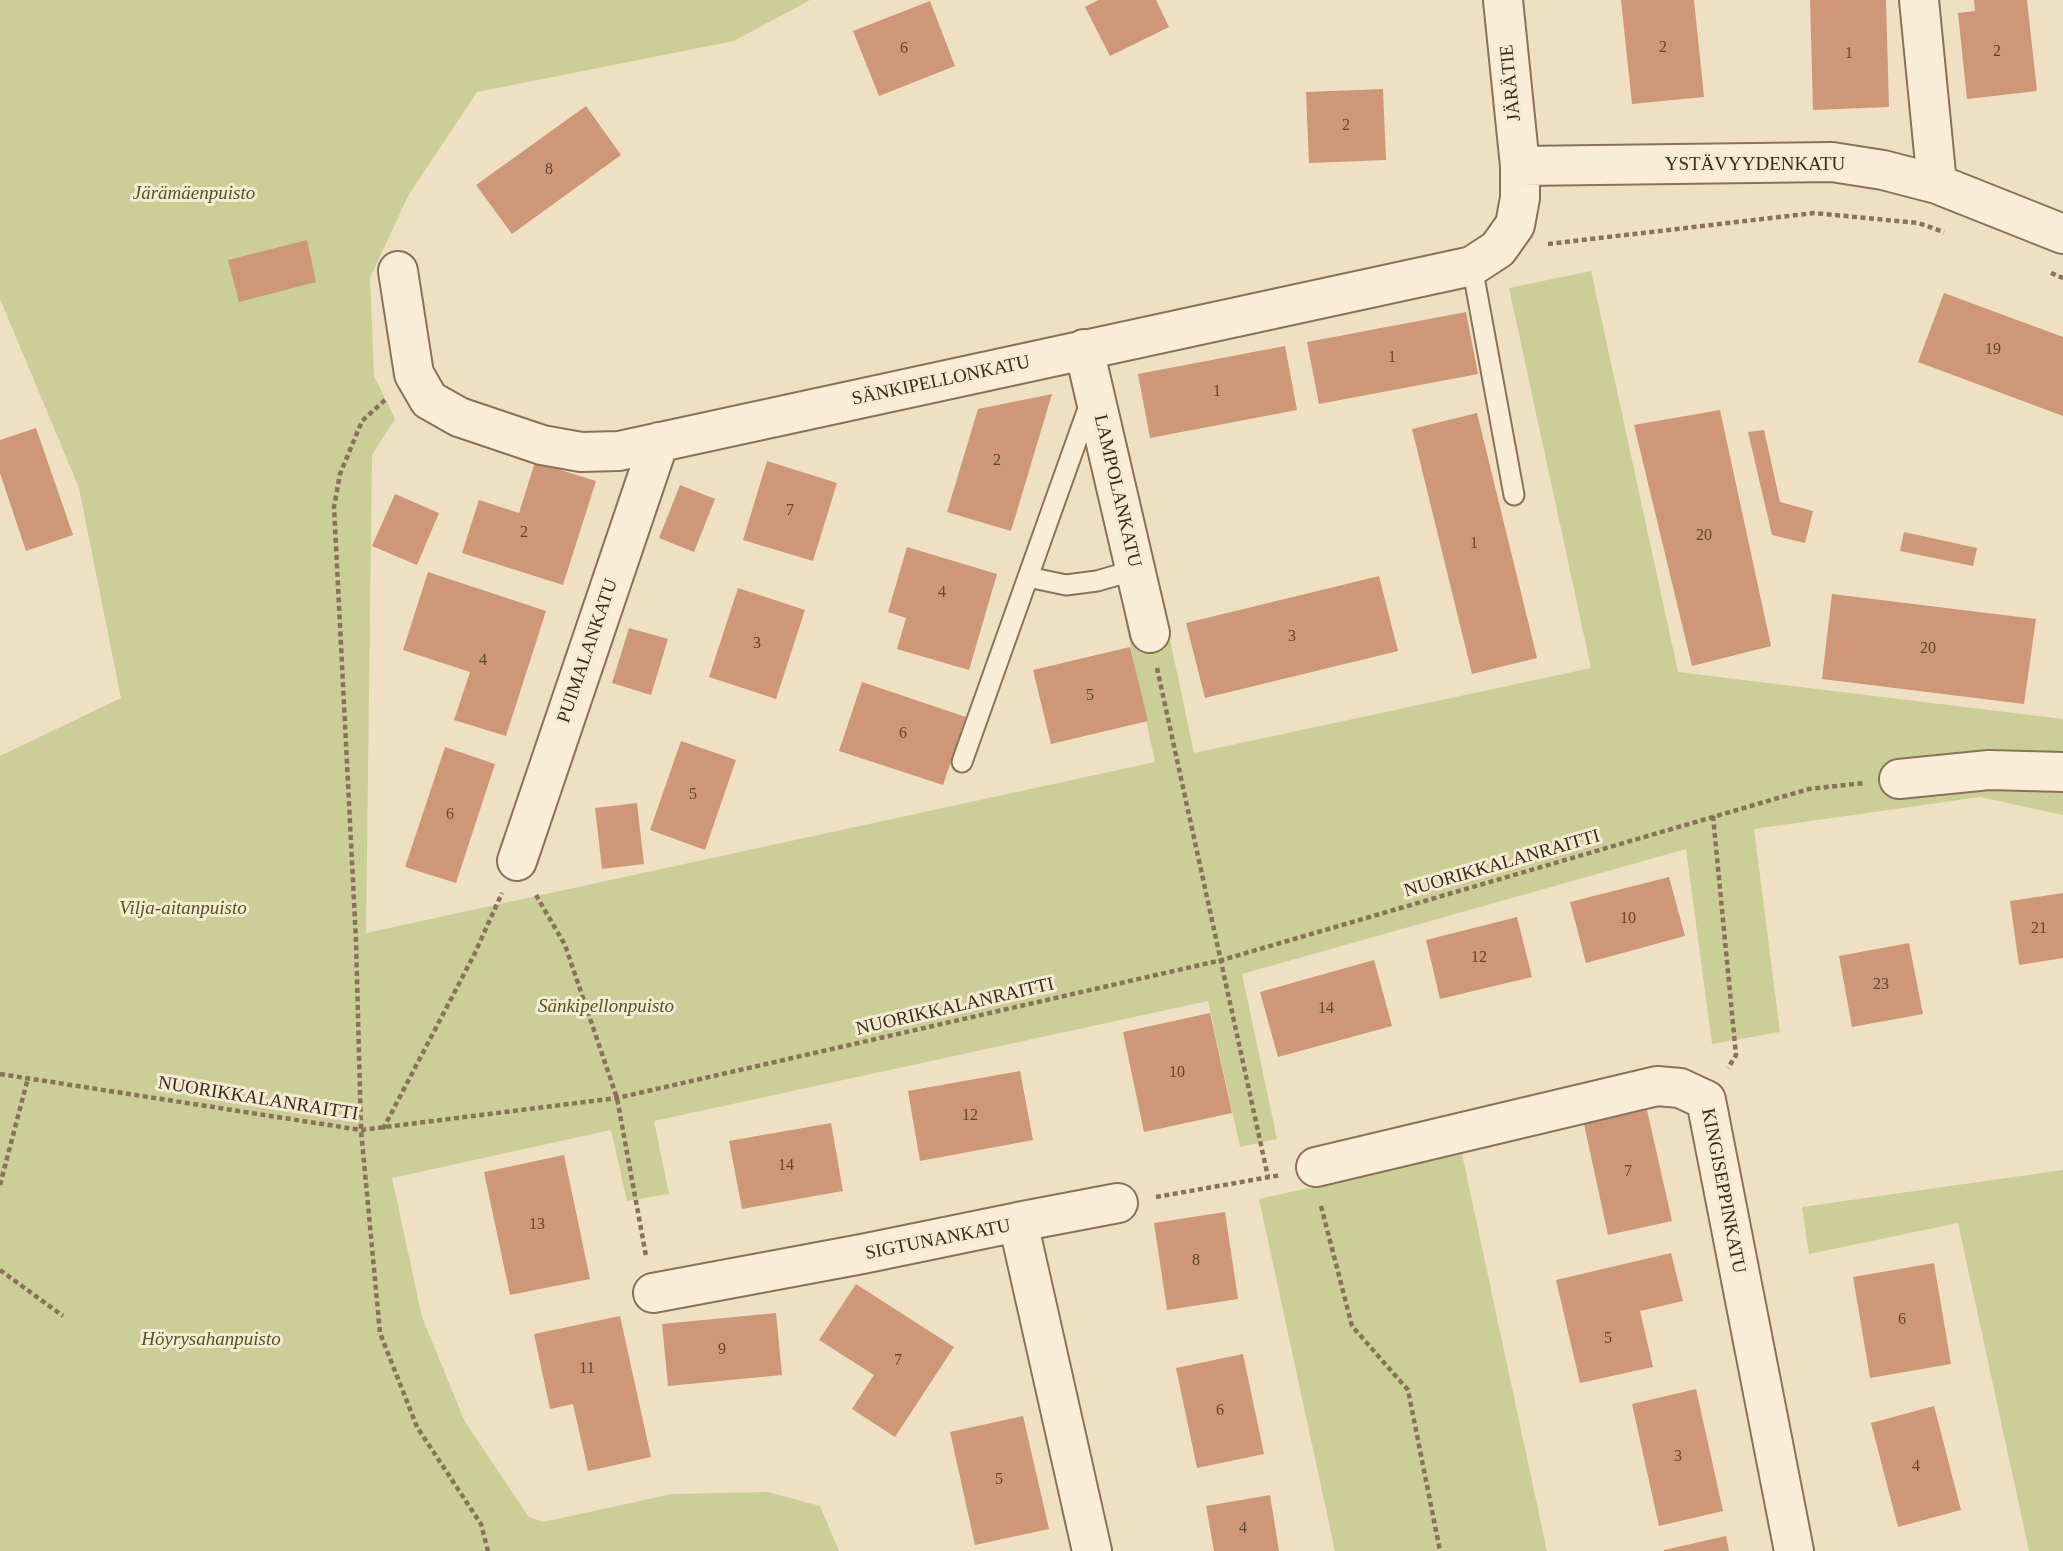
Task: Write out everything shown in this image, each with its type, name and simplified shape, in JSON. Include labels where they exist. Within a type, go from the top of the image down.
[{"type":"street","name":"JÄRÄTIE","points":[[1503,0],[1520,166]]},
{"type":"street","points":[[1919,0],[1937,184]]},
{"type":"street","name":"YSTÄVYYDENKATU","points":[[1520,166],[1832,162],[1883,170],[1937,184],[2063,233]]},
{"type":"street","points":[[1485,258],[1515,225],[1520,198],[1520,166]]},
{"type":"street","name":"SÄNKIPELLONKATU","points":[[398,271],[414,374],[429,400],[459,417],[542,446],[581,452],[620,451],[1485,258]]},
{"type":"street","name":"LAMPOLANKATU","points":[[1084,349],[1150,633]]},
{"type":"street","name":"PUIMALANKATU","points":[[517,861],[659,442]]},
{"type":"street","points":[[1899,779],[1989,770],[2063,772]]},
{"type":"street","name":"KINGISEPPINKATU","points":[[1316,1167],[1657,1086],[1680,1088],[1706,1100],[1794,1551]]},
{"type":"street","points":[[1018,1222],[1118,1203]]},
{"type":"street","name":"SIGTUNANKATU","points":[[653,1293],[1018,1222],[1092,1551]]},
{"type":"lane","points":[[1485,258],[1514,495]]},
{"type":"lane","points":[[962,762],[1094,393]]},
{"type":"lane","points":[[1028,577],[1066,585],[1135,570]]},
{"type":"path","points":[[1485,258],[1814,213],[1917,223],[1947,233]]},
{"type":"path","points":[[2040,269],[2063,278]]},
{"type":"path","points":[[414,374],[362,421],[340,474],[334,507],[355,927],[361,1130],[380,1333],[417,1427],[481,1524],[488,1551]]},
{"type":"path","points":[[1150,633],[1268,1177]]},
{"type":"path","name":"NUORIKKALANRAITTI","points":[[0,1074],[361,1130],[617,1098],[1222,960],[1809,789],[1899,779]]},
{"type":"path","points":[[1706,1100],[1736,1055],[1713,816]]},
{"type":"path","points":[[517,861],[565,945],[617,1098],[653,1293]]},
{"type":"path","points":[[383,1129],[474,955],[517,861]]},
{"type":"path","points":[[0,1185],[27,1078]]},
{"type":"path","points":[[1118,1203],[1316,1167],[1320,1200],[1352,1326],[1408,1390],[1440,1551]]},
{"type":"path","points":[[0,1269],[63,1316]]},
{"type":"green space","points":[[0,0],[810,0],[734,41],[477,92],[409,194],[370,278],[374,376],[395,419],[372,455],[366,933],[1155,762],[1126,625],[1165,616],[1194,753],[1591,668],[1509,288],[1591,271],[1678,672],[2063,719],[2063,815],[1980,797],[1754,829],[1780,1032],[1712,1044],[1686,849],[1242,974],[1277,1139],[1240,1147],[1208,1001],[654,1121],[669,1194],[627,1201],[611,1130],[392,1178],[422,1317],[465,1422],[529,1517],[543,1522],[672,1494],[768,1492],[820,1506],[839,1551],[0,1551],[0,756],[121,698],[79,488],[0,299]]},
{"type":"green space","points":[[1462,1154],[1547,1551],[1335,1551],[1259,1199]]},
{"type":"green space","points":[[2063,1170],[2063,1551],[2029,1551],[1958,1223],[1809,1254],[1802,1207]]},
{"type":"building","points":[[1098,0],[1156,0],[1169,27],[1110,56],[1085,7]]},
{"type":"building","points":[[1621,0],[1694,0],[1704,97],[1632,104]]},
{"type":"building","points":[[1810,0],[1886,0],[1889,107],[1813,110]]},
{"type":"building","points":[[1974,0],[2027,0],[2037,91],[1967,99],[1958,13],[1975,11]]},
{"type":"building","points":[[930,1],[955,66],[879,96],[853,31]]},
{"type":"building","points":[[1383,89],[1386,160],[1309,163],[1306,92]]},
{"type":"building","points":[[586,106],[621,155],[512,234],[476,185]]},
{"type":"building","points":[[307,240],[316,282],[239,302],[228,260]]},
{"type":"building","points":[[1944,293],[2063,337],[2063,416],[1918,362]]},
{"type":"building","points":[[1466,312],[1478,374],[1319,404],[1307,342]]},
{"type":"building","points":[[1285,346],[1297,410],[1150,438],[1138,374]]},
{"type":"building","points":[[1052,394],[1011,531],[947,512],[978,409]]},
{"type":"building","points":[[1720,410],[1771,646],[1692,666],[1634,425]]},
{"type":"building","points":[[1477,413],[1537,658],[1472,674],[1412,429]]},
{"type":"building","points":[[36,428],[73,535],[26,551],[0,473],[0,440]]},
{"type":"building","points":[[1764,430],[1780,502],[1813,511],[1805,543],[1772,535],[1748,432]]},
{"type":"building","points":[[767,461],[837,483],[813,561],[743,540]]},
{"type":"building","points":[[535,462],[596,481],[563,585],[462,553],[479,500],[519,513]]},
{"type":"building","points":[[680,485],[715,499],[694,552],[659,538]]},
{"type":"building","points":[[395,494],[439,513],[417,565],[372,546]]},
{"type":"building","points":[[1904,532],[1977,548],[1973,566],[1900,551]]},
{"type":"building","points":[[907,547],[997,574],[969,670],[897,649],[906,618],[888,612]]},
{"type":"building","points":[[428,572],[546,611],[506,736],[454,720],[470,672],[403,650]]},
{"type":"building","points":[[1379,576],[1398,651],[1205,698],[1186,623]]},
{"type":"building","points":[[738,588],[805,610],[776,699],[709,677]]},
{"type":"building","points":[[1832,594],[2036,619],[2024,704],[1822,679]]},
{"type":"building","points":[[629,628],[668,639],[651,695],[612,683]]},
{"type":"building","points":[[1130,647],[1148,721],[1051,744],[1033,670]]},
{"type":"building","points":[[862,682],[966,717],[943,785],[839,751]]},
{"type":"building","points":[[681,741],[736,760],[705,850],[650,830]]},
{"type":"building","points":[[445,747],[495,764],[456,883],[405,867]]},
{"type":"building","points":[[637,803],[644,864],[602,869],[595,808]]},
{"type":"building","points":[[1669,877],[1685,936],[1586,963],[1570,902]]},
{"type":"building","points":[[2063,893],[2063,958],[2019,965],[2010,901]]},
{"type":"building","points":[[1517,917],[1532,977],[1440,999],[1426,940]]},
{"type":"building","points":[[1909,943],[1923,1014],[1852,1027],[1839,956]]},
{"type":"building","points":[[1374,960],[1392,1026],[1278,1057],[1260,992]]},
{"type":"building","points":[[1210,1013],[1232,1113],[1144,1132],[1123,1032]]},
{"type":"building","points":[[1020,1071],[1033,1140],[920,1161],[908,1091]]},
{"type":"building","points":[[1647,1110],[1672,1221],[1608,1235],[1584,1124]]},
{"type":"building","points":[[831,1123],[843,1191],[742,1209],[729,1141]]},
{"type":"building","points":[[564,1155],[590,1279],[510,1295],[484,1172]]},
{"type":"building","points":[[1225,1212],[1238,1299],[1167,1310],[1154,1223]]},
{"type":"building","points":[[1671,1253],[1683,1301],[1640,1311],[1653,1367],[1580,1383],[1556,1280]]},
{"type":"building","points":[[1934,1263],[1951,1364],[1870,1378],[1853,1277]]},
{"type":"building","points":[[856,1284],[954,1347],[895,1437],[852,1409],[874,1375],[819,1340]]},
{"type":"building","points":[[776,1313],[782,1375],[668,1386],[662,1324]]},
{"type":"building","points":[[620,1316],[651,1457],[588,1471],[573,1404],[550,1409],[534,1334]]},
{"type":"building","points":[[1243,1354],[1264,1454],[1197,1468],[1176,1368]]},
{"type":"building","points":[[1696,1389],[1723,1511],[1659,1526],[1632,1404]]},
{"type":"building","points":[[1934,1406],[1961,1510],[1898,1527],[1871,1423]]},
{"type":"building","points":[[1023,1416],[1049,1529],[975,1545],[950,1432]]},
{"type":"building","points":[[1270,1495],[1279,1551],[1214,1551],[1206,1506]]},
{"type":"building","points":[[1726,1536],[1729,1551],[1664,1551],[1664,1550]]},
{"type":"park label","name":"Järämäenpuisto","points":[[194,194]]},
{"type":"park label","name":"Vilja-aitanpuisto","points":[[183,909]]},
{"type":"park label","name":"Sänkipellonpuisto","points":[[606,1007]]},
{"type":"park label","name":"Höyrysahanpuisto","points":[[211,1340]]}]
